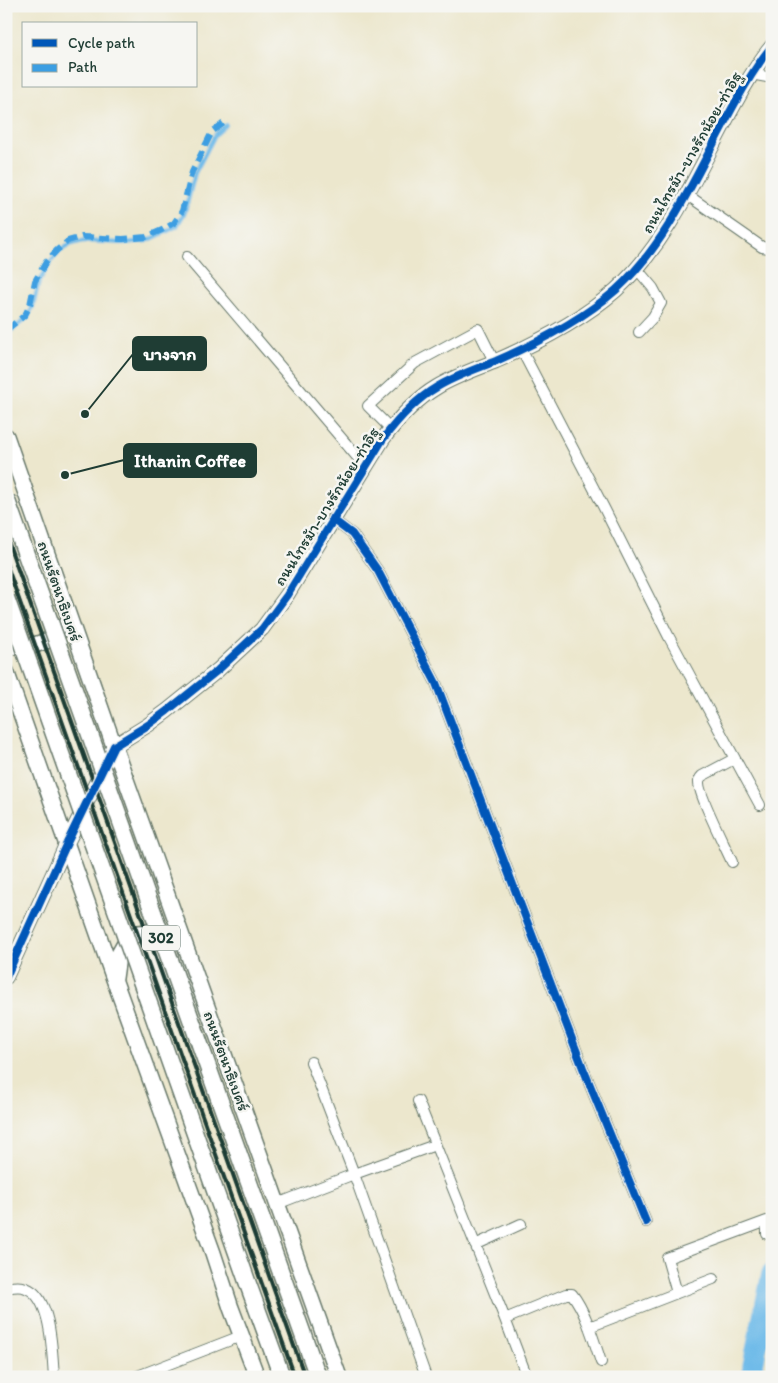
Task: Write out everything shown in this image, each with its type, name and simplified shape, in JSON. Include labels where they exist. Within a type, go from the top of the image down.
[{"type":"main road","name":"ถนนรัตนาธิเบศร์","points":[[6,436],[114,746],[339,1377]]},
{"type":"main road","name":"ถนนรัตนาธิเบศร์","points":[[6,498],[318,1377]]},
{"type":"main road","name":"302","points":[[6,598],[282,1377]]},
{"type":"main road","points":[[6,643],[16,647],[46,642],[60,632],[68,614]]},
{"type":"main road","points":[[8,680],[257,1377]]},
{"type":"main road","points":[[114,979],[118,956],[127,940],[138,933],[151,932],[172,941],[188,953]]},
{"type":"street","name":"ถนนไทรม้า-บางรักน้อย-ท่าอิฐ","points":[[114,746],[167,711],[218,670],[253,638],[287,595],[332,519],[390,429],[411,406],[437,387],[548,335],[602,302],[617,290],[637,268],[668,226],[752,74],[772,46]]},
{"type":"street","points":[[752,74],[772,78]]},
{"type":"street","points":[[686,194],[762,247],[766,248],[772,245]]},
{"type":"street","points":[[187,257],[365,466]]},
{"type":"street","points":[[637,268],[653,288],[661,303],[639,332]]},
{"type":"street","points":[[390,429],[368,406],[415,363],[478,329],[494,361]]},
{"type":"street","points":[[520,349],[604,508],[668,637],[760,805]]},
{"type":"street","points":[[332,519],[352,534],[378,571],[436,683],[582,1068],[646,1222]]},
{"type":"street","points":[[6,977],[114,746]]},
{"type":"street","points":[[732,862],[706,805],[699,783],[702,776],[734,759]]},
{"type":"street","points":[[311,1062],[354,1174],[426,1377]]},
{"type":"street","points":[[418,1101],[527,1377]]},
{"type":"street","points":[[278,1204],[435,1145]]},
{"type":"street","points":[[677,1293],[667,1258],[767,1221],[767,1234]]},
{"type":"street","points":[[475,1245],[521,1224]]},
{"type":"street","points":[[589,1327],[714,1279]]},
{"type":"street","points":[[6,1288],[18,1286],[27,1288],[41,1302],[49,1323],[54,1377]]},
{"type":"street","points":[[505,1319],[566,1294],[572,1294],[589,1327],[601,1362]]},
{"type":"street","points":[[135,1377],[241,1336]]},
{"type":"waterway","points":[[6,335],[28,317],[39,282],[49,264],[59,252],[69,245],[83,241],[123,243],[147,241],[177,226],[185,212],[195,173],[215,135],[226,125]]},
{"type":"waterway","points":[[752,1377],[772,1273]]},
{"type":"railway","points":[[6,536],[305,1377]]},
{"type":"railway","points":[[6,563],[295,1377]]},
{"type":"marked path","points":[[6,330],[25,315],[30,305],[35,281],[46,262],[68,241],[82,237],[123,239],[146,237],[174,223],[182,211],[192,172],[212,132],[224,123]]},
{"type":"cycle path","points":[[6,977],[114,746],[167,711],[218,670],[262,629],[287,595],[383,439],[414,404],[444,383],[527,347],[574,321],[603,301],[635,270],[652,249],[683,202],[743,88],[772,46]]},
{"type":"cycle path","points":[[332,519],[352,534],[378,571],[436,683],[583,1068],[646,1222]]},
{"type":"place","name":"บางจาก","points":[[85,414]]},
{"type":"place","name":"Ithanin Coffee","points":[[65,475]]}]
